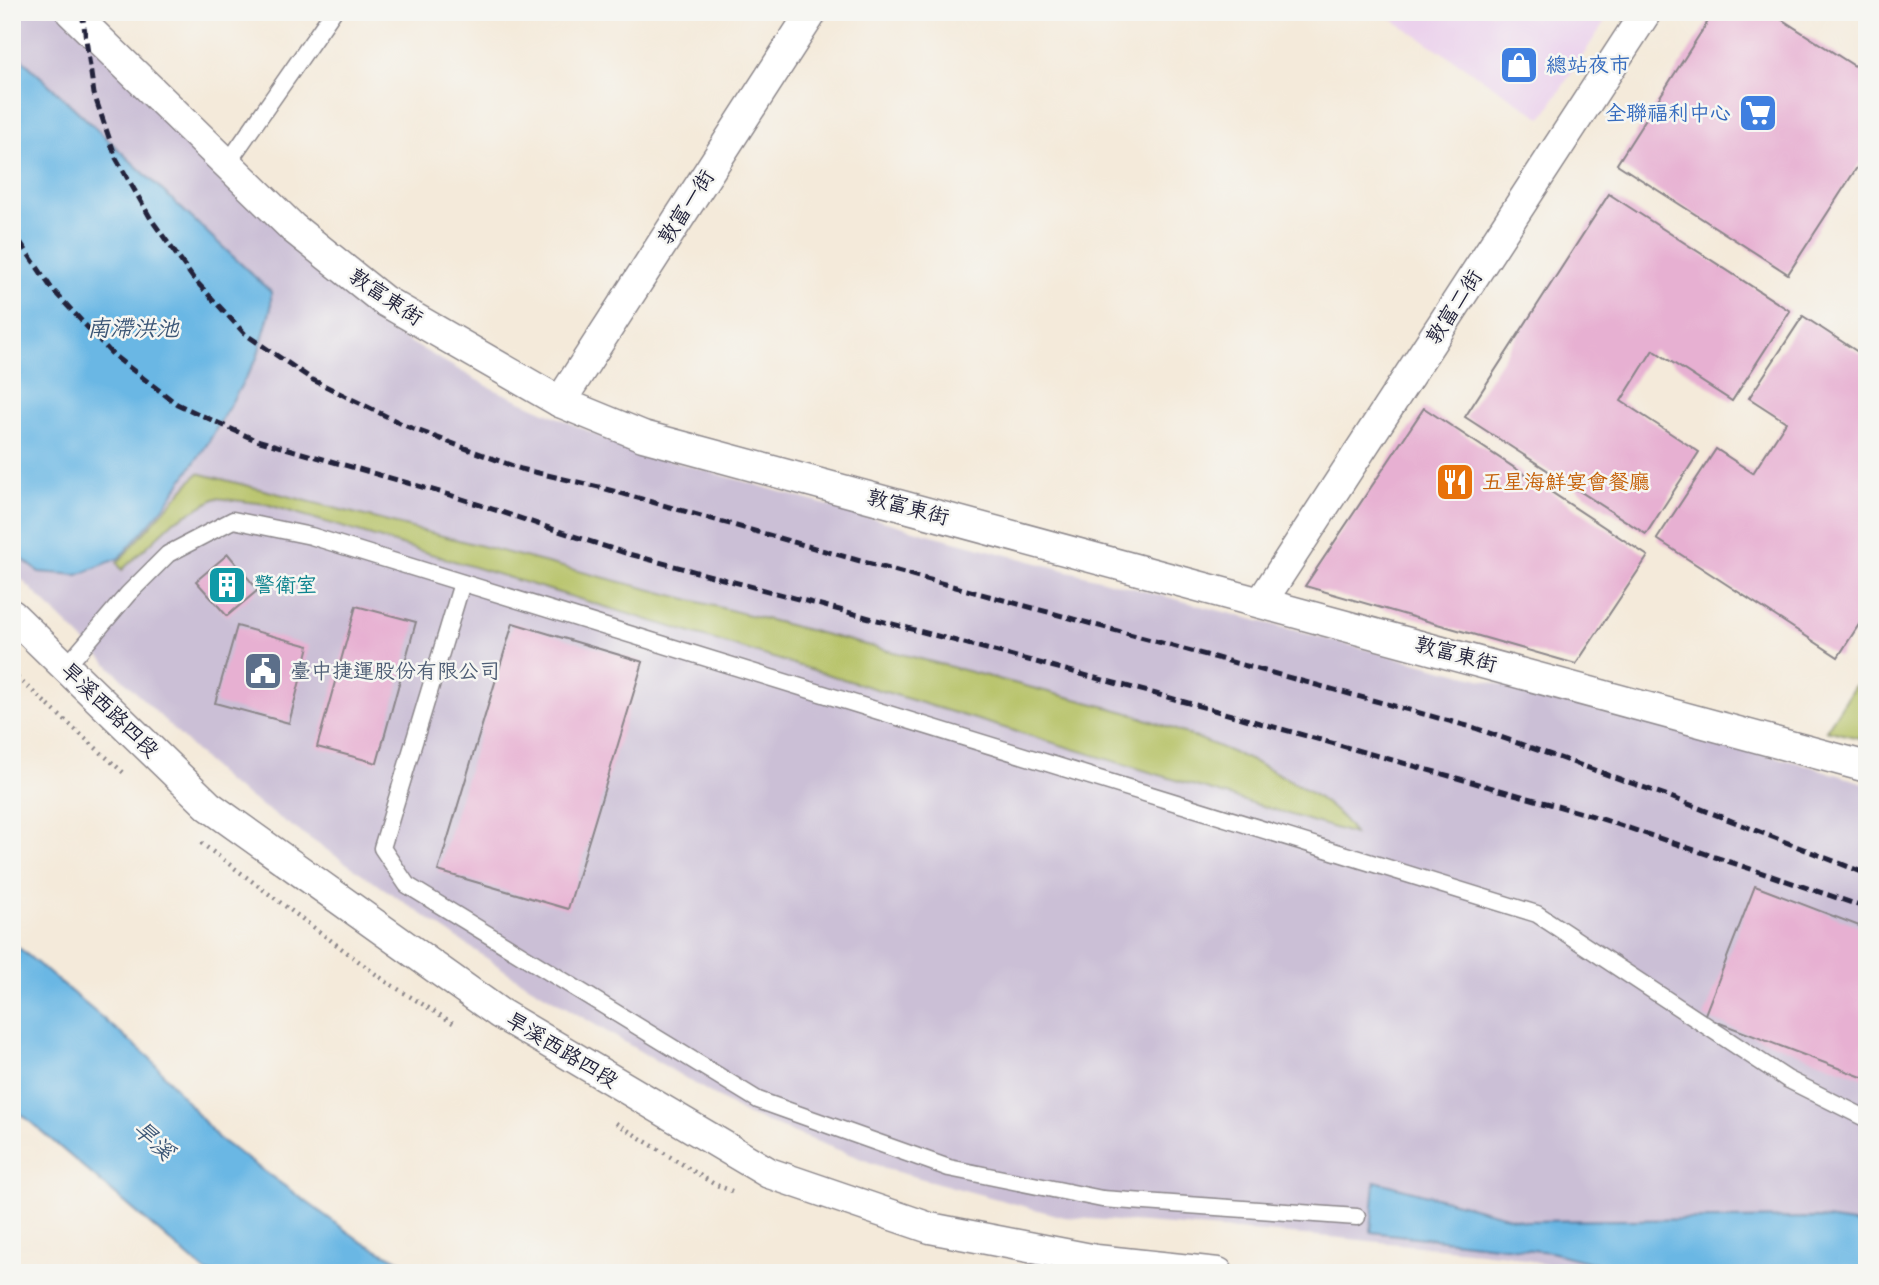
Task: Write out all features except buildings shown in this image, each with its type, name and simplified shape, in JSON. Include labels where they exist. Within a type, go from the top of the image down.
[{"type":"street","name":"敦富東街","points":[[71,12],[293,229],[383,300],[560,402],[643,436],[1262,601],[1867,767]]},
{"type":"street","name":"敦富一街","points":[[560,402],[812,12]]},
{"type":"street","name":"敦富二街","points":[[1262,601],[1646,12]]},
{"type":"street","name":"旱溪西路四段","points":[[12,615],[209,806],[499,1013],[769,1173],[930,1228],[1096,1259],[1218,1273]]},
{"type":"lane","points":[[227,164],[333,12]]},
{"type":"lane","points":[[66,667],[128,594],[168,554],[233,520],[311,536],[1537,914],[1787,1079],[1867,1119]]},
{"type":"lane","points":[[462,583],[382,848],[407,886],[758,1100],[949,1168],[1102,1199],[1357,1217]]},
{"type":"shaded area","points":[[12,12],[94,12],[181,102],[376,323],[491,388],[627,448],[928,534],[1803,764],[1867,784],[1867,1273],[1578,1273],[1508,1255],[1330,1237],[1064,1217],[890,1170],[746,1114],[513,976],[228,783],[12,570]]},
{"type":"shaded area","name":"總站夜市","points":[[1381,12],[1611,12],[1542,118]]},
{"type":"green space","points":[[198,473],[1126,712],[1216,745],[1285,777],[1315,795],[1339,814],[1354,834],[266,504],[216,498],[174,521],[122,570],[117,563]]},
{"type":"green space","points":[[1867,667],[1867,740],[1826,730]]},
{"type":"water","name":"南滯洪池","points":[[12,50],[271,292],[271,308],[257,358],[208,443],[163,508],[119,558],[78,575],[39,572],[12,551]]},
{"type":"water","name":"旱溪","points":[[12,942],[150,1058],[218,1138],[362,1242],[425,1273],[207,1273],[12,1106]]},
{"type":"water","points":[[1375,1181],[1525,1221],[1819,1218],[1867,1225],[1867,1273],[1633,1273],[1550,1252],[1371,1232]]},
{"type":"railway","points":[[82,12],[94,94],[116,158],[151,219],[193,278],[245,334],[313,380],[406,426],[521,469],[599,487],[1475,728],[1668,796],[1867,874]]},
{"type":"railway","points":[[12,230],[52,289],[113,355],[177,404],[253,439],[450,495],[625,553],[1156,694],[1593,816],[1867,908]]},
{"type":"place","name":"總站夜市","points":[[1519,65]]},
{"type":"place","name":"全聯福利中心","points":[[1758,113]]},
{"type":"place","name":"五星海鮮宴會餐廳","points":[[1455,482]]},
{"type":"place","name":"警衛室","points":[[227,585]]},
{"type":"place","name":"臺中捷運股份有限公司","points":[[263,671]]}]
